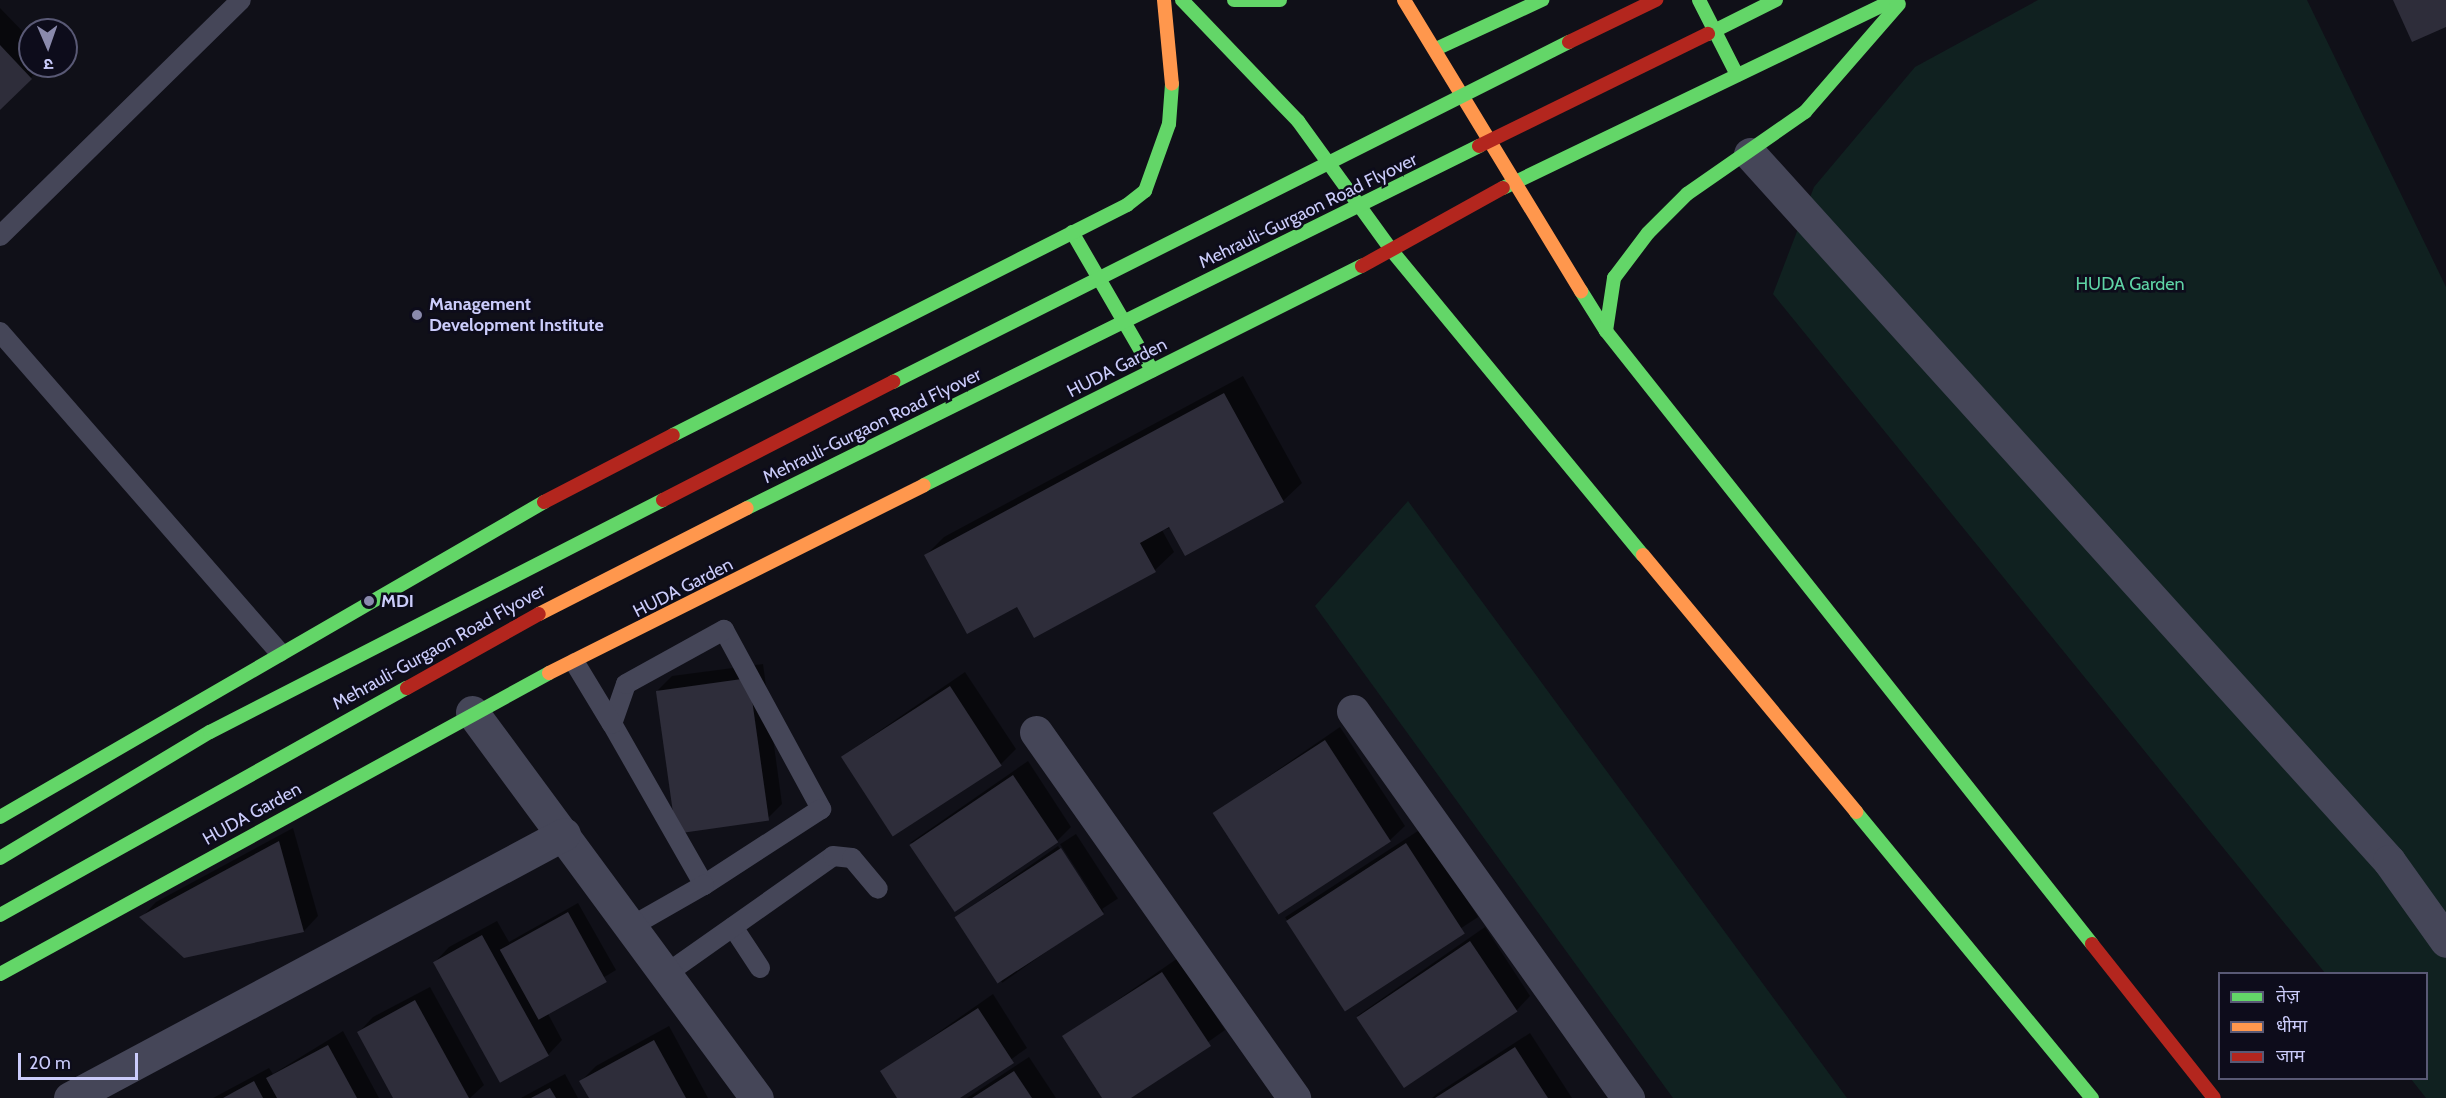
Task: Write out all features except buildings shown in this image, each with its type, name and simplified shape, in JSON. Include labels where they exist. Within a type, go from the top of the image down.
[{"type":"main road","points":[[0,817],[279,652],[568,488],[1072,232],[1145,190],[1164,149],[1173,92],[1164,0]]},
{"type":"main road","points":[[1182,0],[1298,121],[1392,251],[2092,1098]]},
{"type":"main road","points":[[1234,0],[1280,0]]},
{"type":"main road","points":[[1404,0],[1438,48],[1513,183],[1606,331],[2214,1098]]},
{"type":"main road","points":[[1438,48],[1542,0]]},
{"type":"main road","name":"Mehrauli-Gurgaon Road Flyover","points":[[0,858],[210,732],[1336,154],[1656,0]]},
{"type":"main road","points":[[1700,0],[1737,75]]},
{"type":"main road","name":"Mehrauli-Gurgaon Road Flyover","points":[[0,915],[596,582],[1776,0]]},
{"type":"main road","name":"HUDA Garden","points":[[0,974],[472,712],[575,663],[1152,370],[1392,251],[1513,183],[1894,0]]},
{"type":"main road","points":[[1606,331],[1614,278],[1648,233],[1687,194],[1750,154],[1805,112],[1903,0]]},
{"type":"main road","points":[[1072,232],[1152,370]]},
{"type":"street","points":[[1750,154],[2389,861],[2446,941]]},
{"type":"street","points":[[1353,711],[1628,1098]]},
{"type":"street","points":[[472,712],[757,1098]]},
{"type":"street","points":[[1036,732],[1294,1098]]},
{"type":"street","points":[[70,1098],[564,834]]},
{"type":"lane","points":[[0,236],[241,0]]},
{"type":"lane","points":[[0,332],[279,652]]},
{"type":"lane","points":[[612,724],[626,684],[724,630],[821,809],[704,885],[632,926]]},
{"type":"lane","points":[[575,663],[704,885]]},
{"type":"lane","points":[[666,974],[833,856],[852,858],[878,890]]},
{"type":"lane","points":[[733,927],[760,968]]},
{"type":"green space","name":"HUDA Garden","points":[[2038,0],[2307,0],[2446,287],[2446,1098],[2426,1098],[2412,1080],[2428,1080],[2428,972],[2324,972],[1773,294],[1814,187],[1915,67]]},
{"type":"green space","points":[[1408,501],[1847,1098],[1673,1098],[1315,606]]},
{"type":"traffic: fast","points":[[1182,0],[1298,121],[1392,251],[1643,555]]},
{"type":"traffic: fast","points":[[1234,0],[1280,0]]},
{"type":"traffic: fast","points":[[1438,48],[1542,0]]},
{"type":"traffic: fast","points":[[1699,0],[1737,75]]},
{"type":"traffic: fast","points":[[1708,34],[1776,0]]},
{"type":"traffic: fast","points":[[1503,188],[1894,0]]},
{"type":"traffic: fast","points":[[1606,331],[1614,278],[1648,233],[1687,194],[1805,112],[1899,4]]},
{"type":"traffic: fast","points":[[893,382],[1569,42]]},
{"type":"traffic: fast","points":[[673,435],[1127,205],[1145,191],[1169,124],[1172,84]]},
{"type":"traffic: fast","points":[[747,508],[1479,146]]},
{"type":"traffic: fast","points":[[1072,232],[1152,370]]},
{"type":"traffic: fast","points":[[924,485],[1362,266]]},
{"type":"traffic: fast","points":[[1581,291],[1606,331],[2092,944]]},
{"type":"traffic: fast","points":[[0,858],[210,732],[663,500]]},
{"type":"traffic: fast","points":[[0,817],[544,502]]},
{"type":"traffic: fast","points":[[0,974],[549,673]]},
{"type":"traffic: fast","points":[[0,915],[407,688]]},
{"type":"traffic: fast","points":[[1856,812],[2092,1098]]},
{"type":"traffic: slow","points":[[1164,0],[1172,84]]},
{"type":"traffic: slow","points":[[1404,0],[1581,291]]},
{"type":"traffic: slow","points":[[549,673],[924,485]]},
{"type":"traffic: slow","points":[[539,614],[747,508]]},
{"type":"traffic: slow","points":[[1643,555],[1856,812]]},
{"type":"traffic: jam","points":[[1569,42],[1656,0]]},
{"type":"traffic: jam","points":[[1479,146],[1708,34]]},
{"type":"traffic: jam","points":[[1362,266],[1503,188]]},
{"type":"traffic: jam","points":[[663,500],[893,382]]},
{"type":"traffic: jam","points":[[544,502],[673,435]]},
{"type":"traffic: jam","points":[[407,688],[539,614]]},
{"type":"traffic: jam","points":[[2092,944],[2214,1098]]},
{"type":"place","name":"Management Development Institute","points":[[417,315]]},
{"type":"place","name":"MDI","points":[[369,601]]}]
